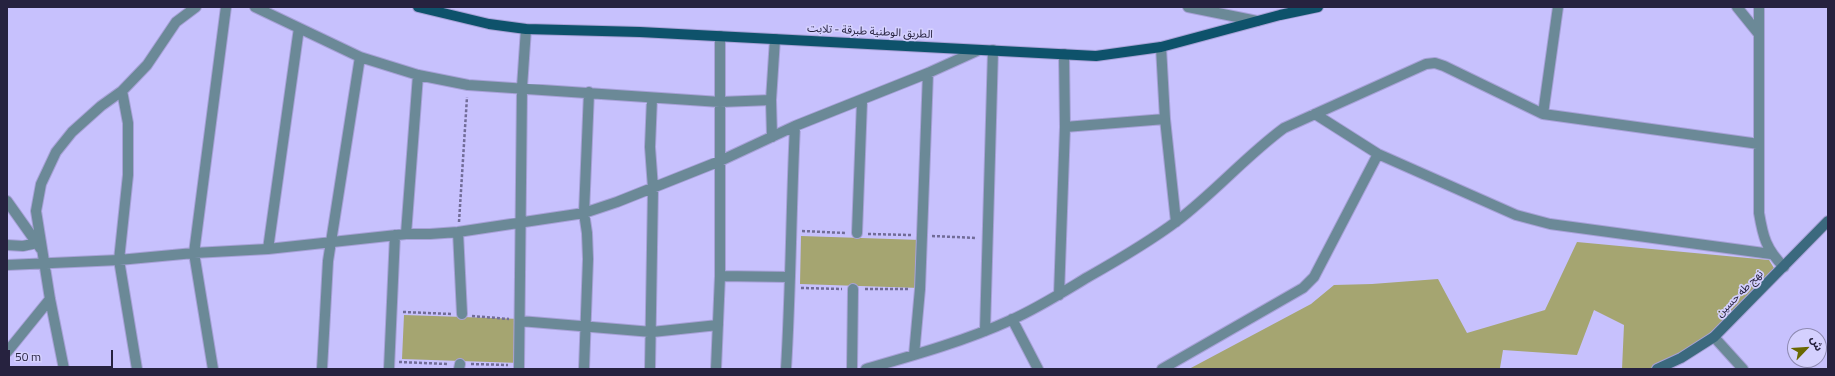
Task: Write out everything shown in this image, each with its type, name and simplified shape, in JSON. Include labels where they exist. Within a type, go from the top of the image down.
[{"type":"main road","name":"الطريق الوطنية طبرقة - تلابت","points":[[418,7],[489,24],[526,29],[640,32],[1096,56],[1161,47],[1257,21],[1280,11],[1318,7]]},
{"type":"main road","name":"نهج طه حسين","points":[[1657,369],[1681,358],[1714,337],[1828,221]]},
{"type":"street","points":[[64,369],[44,264],[39,247],[36,211],[41,184],[56,152],[72,132],[101,106],[122,91],[147,65],[176,22],[196,7]]},
{"type":"street","points":[[214,369],[194,253],[226,7]]},
{"type":"street","points":[[254,7],[360,58],[418,75],[468,85],[522,87],[720,102],[771,100]]},
{"type":"street","points":[[1188,7],[1257,21]]},
{"type":"street","points":[[1542,114],[1558,7]]},
{"type":"street","points":[[1738,7],[1758,33]]},
{"type":"street","points":[[1759,7],[1759,213],[1763,237],[1771,254],[1784,267]]},
{"type":"street","points":[[268,249],[299,28]]},
{"type":"street","points":[[518,369],[520,320],[522,87],[526,29]]},
{"type":"street","points":[[716,369],[720,276],[720,36]]},
{"type":"street","points":[[772,137],[771,100],[775,39]]},
{"type":"street","points":[[1161,47],[1165,119],[1176,222]]},
{"type":"street","points":[[7,265],[119,260],[194,253],[268,249],[332,240],[406,234],[458,232],[520,224],[584,213],[617,202],[720,162],[795,126],[862,101],[979,50]]},
{"type":"street","points":[[985,330],[993,50]]},
{"type":"street","points":[[1058,295],[1065,127],[1064,54]]},
{"type":"street","points":[[322,369],[326,282],[360,58]]},
{"type":"street","points":[[866,369],[914,355],[985,330],[1012,319],[1058,295],[1117,260],[1176,222],[1197,205],[1263,143],[1284,128],[1426,64],[1435,63],[1542,114],[1759,144]]},
{"type":"street","points":[[914,355],[920,289],[928,73]]},
{"type":"street","points":[[406,234],[418,75]]},
{"type":"street","points":[[122,91],[128,123],[128,175],[119,260],[137,369]]},
{"type":"street","points":[[584,369],[588,259],[587,233],[584,213],[589,92]]},
{"type":"street","points":[[650,369],[652,332],[653,188],[650,147],[652,98]]},
{"type":"street","points":[[857,233],[862,101]]},
{"type":"street","points":[[1315,114],[1378,154],[1516,215],[1550,224],[1771,254]]},
{"type":"street","points":[[1065,127],[1165,119]]},
{"type":"street","points":[[786,369],[795,126]]},
{"type":"street","points":[[1162,369],[1303,288],[1314,277],[1378,154]]},
{"type":"street","points":[[7,201],[39,247]]},
{"type":"street","points":[[458,232],[462,314]]},
{"type":"street","points":[[389,369],[395,235]]},
{"type":"street","points":[[7,245],[39,247]]},
{"type":"street","points":[[720,276],[790,277]]},
{"type":"street","points":[[852,369],[853,289]]},
{"type":"street","points":[[7,352],[50,299]]},
{"type":"street","points":[[1012,319],[1038,369]]},
{"type":"street","points":[[520,320],[652,332],[718,325]]},
{"type":"street","points":[[1714,337],[1743,369]]},
{"type":"path","points":[[458,232],[468,85]]},
{"type":"path","points":[[790,230],[987,238]]},
{"type":"green space","points":[[801,236],[921,240],[920,288],[800,284]]},
{"type":"green space","points":[[1577,242],[1769,260],[1777,273],[1711,335],[1651,369],[1622,369],[1624,325],[1594,310],[1577,355],[1503,350],[1500,368],[1189,369],[1311,304],[1334,285],[1438,279],[1467,333],[1545,310]]},
{"type":"green space","points":[[404,315],[521,319],[520,363],[402,359]]}]
